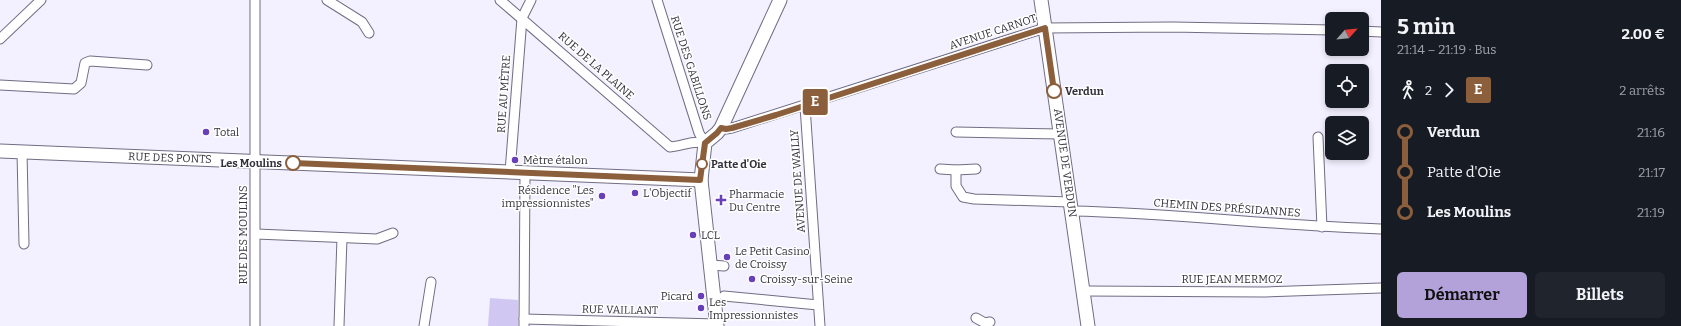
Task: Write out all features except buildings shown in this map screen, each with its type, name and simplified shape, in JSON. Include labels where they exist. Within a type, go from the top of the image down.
[{"type":"main road","points":[[717,325],[700,180],[705,143],[721,128],[780,0]]},
{"type":"main road","name":"AVENUE DE VERDUN","points":[[1041,0],[1088,326]]},
{"type":"main road","name":"RUE DES PONTS","points":[[0,151],[700,180]]},
{"type":"street","points":[[0,39],[41,0]]},
{"type":"street","name":"RUE DES MOULINS","points":[[254,0],[256,234],[255,326]]},
{"type":"street","points":[[327,0],[362,22],[369,33]]},
{"type":"street","name":"RUE DE LA PLAINE","points":[[500,0],[670,146],[677,146],[692,141],[705,143]]},
{"type":"street","points":[[522,18],[532,0]]},
{"type":"street","name":"RUE DES GABILLONS","points":[[657,0],[699,133],[705,143]]},
{"type":"street","name":"RUE AU MÈTRE","points":[[510,172],[522,18]]},
{"type":"street","name":"AVENUE CARNOT","points":[[721,128],[732,128],[805,106],[1045,28],[1172,27],[1325,30]]},
{"type":"street","points":[[1369,31],[1381,32]]},
{"type":"street","points":[[0,85],[74,90],[81,82],[85,62],[90,61],[147,65]]},
{"type":"street","name":"AVENUE DE WAILLY","points":[[805,106],[820,326]]},
{"type":"street","points":[[956,132],[1060,134]]},
{"type":"street","points":[[1318,137],[1322,227]]},
{"type":"street","points":[[22,152],[24,244]]},
{"type":"street","points":[[940,169],[976,169]]},
{"type":"street","name":"CHEMIN DES PRÉSIDANNES","points":[[956,170],[956,186],[963,196],[974,199],[1322,227],[1381,228]]},
{"type":"street","points":[[524,323],[525,173]]},
{"type":"street","points":[[256,234],[377,239],[393,233]]},
{"type":"street","points":[[339,326],[342,238]]},
{"type":"street","points":[[711,265],[724,266]]},
{"type":"street","points":[[424,326],[431,282]]},
{"type":"street","name":"RUE JEAN MERMOZ","points":[[1084,291],[1265,292],[1381,288]]},
{"type":"street","points":[[724,296],[818,305]]},
{"type":"street","points":[[976,318],[986,324]]},
{"type":"street","name":"RUE VAILLANT","points":[[524,323],[717,325]]},
{"type":"shaded area","points":[[490,298],[518,300],[518,326],[488,326]]},
{"type":"bus line","name":"E","points":[[293,163],[700,180],[705,143],[721,128],[732,128],[776,115],[1045,28],[1054,91]]},
{"type":"place","name":"Verdun","points":[[1054,91]]},
{"type":"place","name":"Total","points":[[206,132]]},
{"type":"place","name":"Mètre étalon","points":[[515,160]]},
{"type":"place","name":"Les Moulins","points":[[293,163]]},
{"type":"place","name":"Patte d'Oie","points":[[702,164]]},
{"type":"place","name":"L'Objectif","points":[[635,193]]},
{"type":"place","name":"Résidence \"Les impressionnistes\"","points":[[602,196]]},
{"type":"place","name":"Pharmacie Du Centre","points":[[721,200]]},
{"type":"place","name":"LCL","points":[[693,235]]},
{"type":"place","name":"Le Petit Casino de Croissy","points":[[727,257]]},
{"type":"place","name":"Croissy-sur-Seine","points":[[752,279]]},
{"type":"place","name":"Picard","points":[[701,296]]},
{"type":"place","name":"Les Impressionnistes","points":[[701,308]]}]
